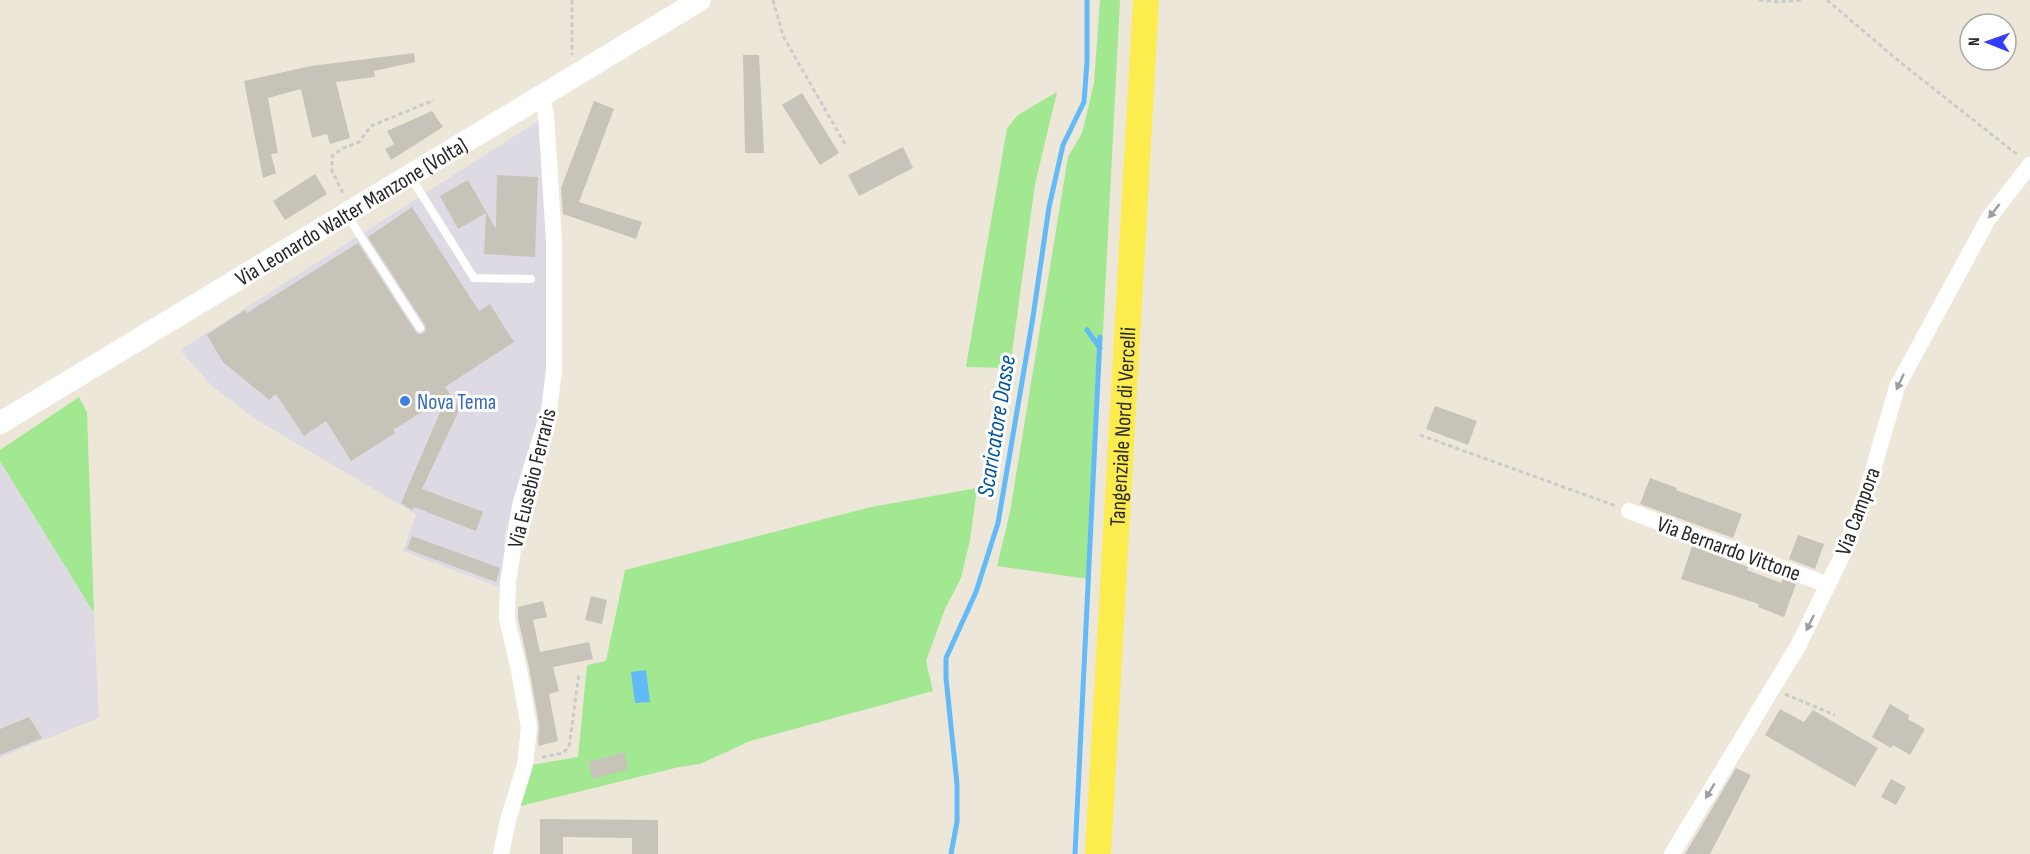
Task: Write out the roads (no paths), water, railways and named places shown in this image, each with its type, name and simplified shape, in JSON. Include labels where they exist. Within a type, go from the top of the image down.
[{"type":"main road","name":"Via Leonardo Walter Manzone (Volta)","points":[[0,423],[700,0]]},
{"type":"main road","name":"Tangenziale Nord di Vercelli","points":[[1098,854],[1146,0]]},
{"type":"street","name":"Via Eusebio Ferraris","points":[[501,854],[508,820],[526,760],[529,727],[507,620],[508,582],[520,505],[549,410],[555,370],[554,241],[546,114],[541,96]]},
{"type":"street","name":"Via Campora","points":[[1672,854],[1798,646],[1842,556],[1867,491],[1897,387],[1988,219],[2025,161]]},
{"type":"street","name":"Via Bernardo Vittone","points":[[1629,511],[1828,585]]},
{"type":"lane","points":[[409,176],[474,278],[531,279]]},
{"type":"lane","points":[[349,212],[420,328]]},
{"type":"water","points":[[646,670],[650,702],[635,703],[631,672]]},
{"type":"waterway","name":"Scaricatore Dasse","points":[[951,854],[957,822],[957,784],[946,658],[976,592],[998,523],[1049,207],[1063,145],[1084,102],[1087,62],[1087,0]]},
{"type":"waterway","points":[[1087,330],[1100,348]]},
{"type":"waterway","points":[[1075,854],[1100,337]]},
{"type":"place","name":"Nova Tema","points":[[405,401]]}]
